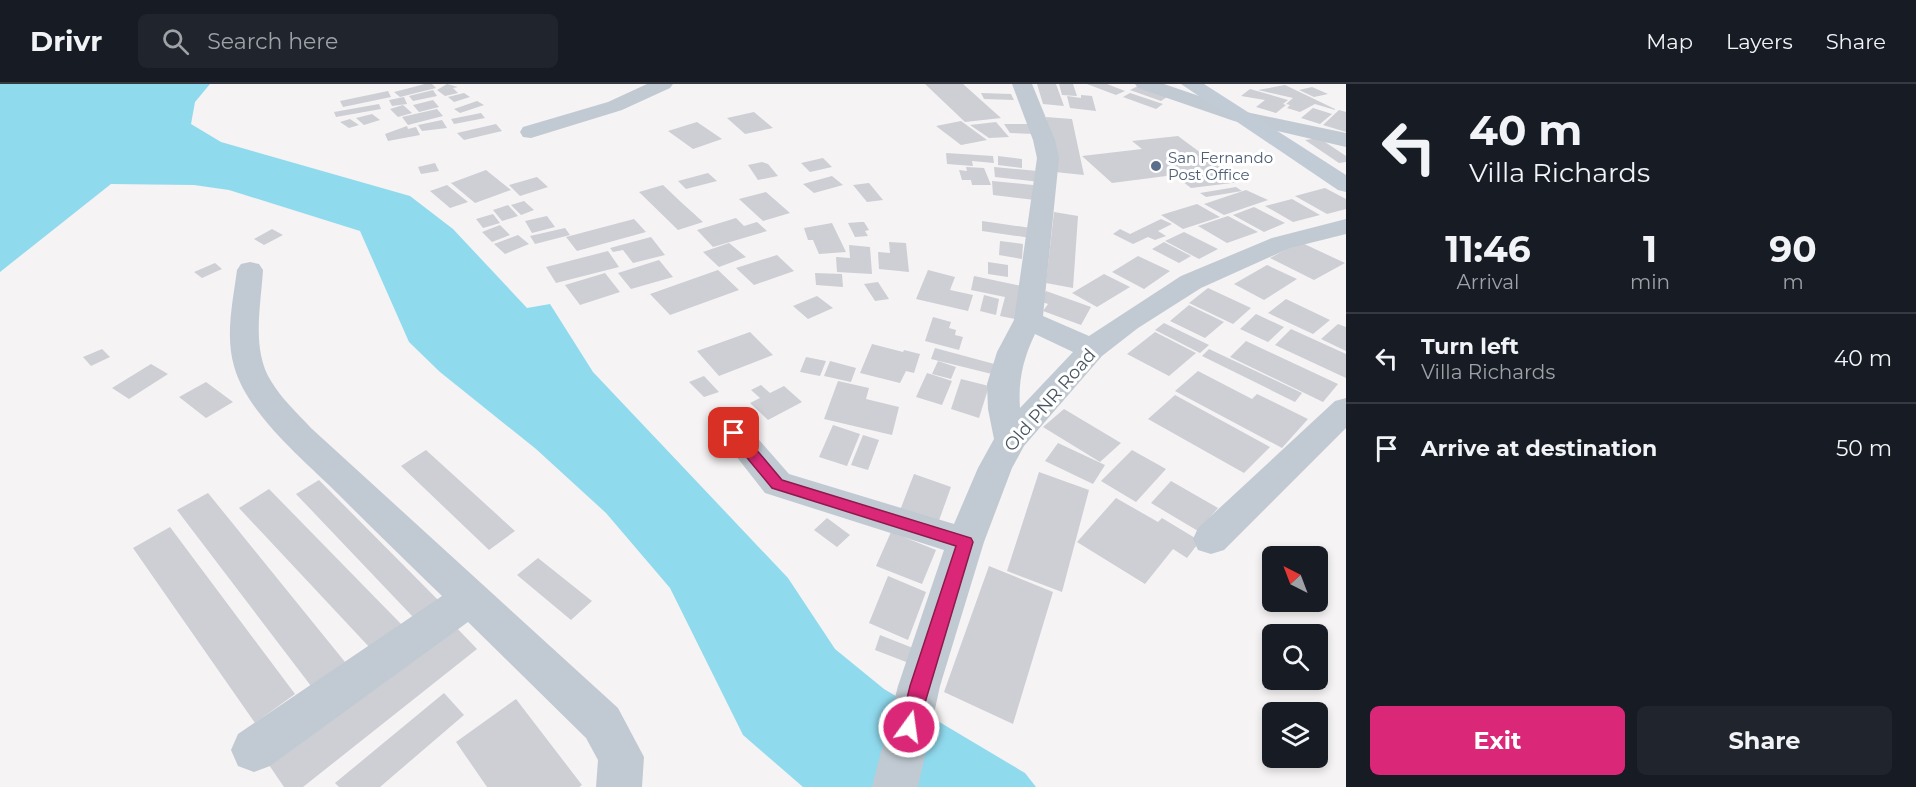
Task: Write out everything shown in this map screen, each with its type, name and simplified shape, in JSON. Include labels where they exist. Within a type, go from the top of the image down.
[{"type":"main road","points":[[1191,84],[1346,185]]},
{"type":"street","points":[[531,132],[615,106],[663,84]]},
{"type":"street","points":[[1011,440],[1004,409],[1003,384],[1012,352],[1028,320],[1037,264],[1048,158],[1044,140],[1022,84]]},
{"type":"street","points":[[1145,84],[1241,117],[1346,140]]},
{"type":"street","name":"Old PNR Road","points":[[895,787],[919,686],[965,542],[995,468],[1011,440],[1092,349],[1191,282],[1281,243],[1346,226]]},
{"type":"street","points":[[250,270],[246,327],[248,364],[264,394],[298,436],[602,723],[621,757],[619,787]]},
{"type":"street","points":[[1028,320],[1092,349]]},
{"type":"street","points":[[1211,539],[1346,409]]},
{"type":"street","points":[[734,433],[777,484],[965,542]]},
{"type":"street","points":[[254,750],[471,598]]},
{"type":"water","points":[[0,84],[210,84],[195,102],[191,124],[221,142],[410,196],[453,229],[527,308],[550,304],[593,372],[788,578],[835,649],[884,689],[1025,773],[1036,787],[803,787],[743,735],[670,588],[606,513],[536,449],[440,372],[409,342],[360,231],[229,190],[194,185],[111,184],[0,272]]},
{"type":"building","points":[[432,84],[436,88],[400,97],[394,92]]},
{"type":"building","points":[[447,84],[458,87],[453,88],[458,93],[445,96],[437,90]]},
{"type":"building","points":[[925,84],[963,84],[1001,118],[965,122]]},
{"type":"building","points":[[1037,84],[1056,84],[1064,106],[1043,104]]},
{"type":"building","points":[[1059,84],[1073,84],[1077,96],[1062,95]]},
{"type":"building","points":[[1087,84],[1107,84],[1125,91],[1116,95]]},
{"type":"building","points":[[1142,84],[1167,97],[1161,101],[1130,90]]},
{"type":"building","points":[[1285,85],[1335,110],[1315,104],[1300,112],[1287,108],[1290,105],[1286,104],[1293,98],[1258,90]]},
{"type":"building","points":[[1312,87],[1328,94],[1314,97],[1299,90]]},
{"type":"building","points":[[1250,89],[1288,100],[1283,104],[1286,105],[1276,113],[1256,107],[1265,100],[1241,96]]},
{"type":"building","points":[[433,90],[437,96],[413,101],[409,96]]},
{"type":"building","points":[[388,91],[391,97],[343,107],[340,101]]},
{"type":"building","points":[[464,93],[470,97],[454,102],[448,97]]},
{"type":"building","points":[[981,93],[1011,94],[1014,100],[984,99]]},
{"type":"building","points":[[1130,93],[1163,104],[1156,109],[1123,97]]},
{"type":"building","points":[[1081,95],[1092,96],[1096,111],[1070,108],[1067,96],[1081,98]]},
{"type":"building","points":[[404,97],[407,104],[392,106],[389,100]]},
{"type":"building","points":[[433,100],[439,107],[419,112],[413,105]]},
{"type":"building","points":[[477,101],[484,105],[460,113],[454,109]]},
{"type":"building","points":[[379,104],[381,109],[336,117],[334,112]]},
{"type":"building","points":[[403,105],[412,113],[398,117],[390,109]]},
{"type":"building","points":[[1313,108],[1332,114],[1320,124],[1301,118]]},
{"type":"building","points":[[437,109],[443,116],[408,125],[402,117]]},
{"type":"building","points":[[1339,110],[1346,112],[1346,132],[1323,125]]},
{"type":"building","points":[[754,112],[773,128],[745,134],[727,118]]},
{"type":"building","points":[[481,113],[485,118],[454,124],[451,119]]},
{"type":"building","points":[[372,114],[380,120],[364,125],[356,118]]},
{"type":"building","points":[[1046,117],[1072,119],[1084,175],[1055,172]]},
{"type":"building","points":[[350,119],[359,125],[349,128],[340,122]]},
{"type":"building","points":[[442,120],[447,128],[422,131],[418,125]]},
{"type":"building","points":[[961,121],[987,140],[961,145],[936,126]]},
{"type":"building","points":[[697,122],[722,139],[693,149],[668,131]]},
{"type":"building","points":[[996,122],[1009,137],[989,138],[970,125]]},
{"type":"building","points":[[496,124],[502,131],[464,140],[457,133]]},
{"type":"building","points":[[1004,124],[1029,124],[1035,134],[1010,133]]},
{"type":"building","points":[[407,126],[408,129],[416,127],[420,135],[388,141],[385,134]]},
{"type":"building","name":"San Fernando Post Office","points":[[1178,136],[1240,182],[1191,188],[1174,175],[1112,183],[1082,156],[1142,149],[1132,141]]},
{"type":"building","points":[[1319,138],[1346,156],[1346,162],[1339,163],[1305,140]]},
{"type":"building","points":[[946,153],[993,156],[994,163],[972,161],[973,166],[947,164]]},
{"type":"building","points":[[998,156],[1022,159],[1022,168],[998,165]]},
{"type":"building","points":[[823,158],[832,167],[810,172],[801,163]]},
{"type":"building","points":[[762,162],[768,164],[778,176],[758,180],[748,165]]},
{"type":"building","points":[[435,163],[439,171],[421,174],[418,167]]},
{"type":"building","points":[[966,167],[984,168],[991,185],[972,185],[971,180],[962,180],[959,170],[967,171]]},
{"type":"building","points":[[994,167],[1038,171],[1040,182],[995,177]]},
{"type":"building","points":[[486,170],[511,190],[475,203],[451,183]]},
{"type":"building","points":[[708,173],[717,181],[686,189],[678,181]]},
{"type":"building","points":[[832,176],[843,185],[814,193],[803,184]]},
{"type":"building","points":[[537,177],[548,187],[520,196],[509,185]]},
{"type":"building","points":[[992,181],[1033,185],[1035,200],[993,195]]},
{"type":"building","points":[[869,183],[883,200],[867,202],[853,185]]},
{"type":"building","points":[[447,185],[468,202],[450,208],[430,191]]},
{"type":"building","points":[[663,185],[703,222],[678,230],[639,192]]},
{"type":"building","points":[[1236,187],[1242,191],[1206,197],[1200,193]]},
{"type":"building","points":[[1325,188],[1346,199],[1346,209],[1327,214],[1295,196]]},
{"type":"building","points":[[1246,190],[1268,200],[1224,215],[1204,204]]},
{"type":"building","points":[[766,192],[790,213],[763,221],[739,199]]},
{"type":"building","points":[[1292,199],[1320,215],[1293,222],[1265,206]]},
{"type":"building","points":[[524,201],[534,210],[521,215],[511,205]]},
{"type":"building","points":[[1197,204],[1220,217],[1183,229],[1161,215]]},
{"type":"building","points":[[508,205],[518,216],[502,221],[493,210]]},
{"type":"building","points":[[1254,207],[1285,223],[1264,232],[1233,215]]},
{"type":"building","points":[[1054,212],[1078,216],[1073,288],[1046,283]]},
{"type":"building","points":[[493,214],[500,223],[483,228],[476,219]]},
{"type":"building","points":[[547,216],[555,227],[532,233],[525,221]]},
{"type":"building","points":[[1228,216],[1258,232],[1227,243],[1198,226]]},
{"type":"building","points":[[736,218],[744,226],[757,222],[767,231],[713,247],[697,230]]},
{"type":"building","points":[[634,219],[646,232],[577,251],[566,237]]},
{"type":"building","points":[[1161,219],[1172,224],[1158,231],[1166,236],[1155,240],[1148,237],[1133,244],[1113,234],[1120,229],[1130,234]]},
{"type":"building","points":[[982,221],[1031,228],[1031,238],[982,231]]},
{"type":"building","points":[[864,222],[869,230],[865,231],[868,236],[855,237],[848,223]]},
{"type":"building","points":[[832,223],[846,252],[819,254],[813,240],[808,240],[804,228]]},
{"type":"building","points":[[500,225],[510,235],[492,242],[482,232]]},
{"type":"building","points":[[565,228],[570,235],[535,244],[530,236]]},
{"type":"building","points":[[272,229],[283,235],[264,245],[254,239]]},
{"type":"building","points":[[1184,232],[1218,249],[1199,259],[1165,241]]},
{"type":"building","points":[[518,235],[529,244],[505,254],[494,244]]},
{"type":"building","points":[[651,237],[665,255],[633,263],[623,250],[613,252],[610,248]]},
{"type":"building","points":[[1000,241],[1023,244],[1022,259],[999,255]]},
{"type":"building","points":[[889,242],[906,243],[909,272],[879,269],[878,252],[890,253]]},
{"type":"building","points":[[1164,242],[1191,256],[1179,263],[1152,249]]},
{"type":"building","points":[[1300,242],[1345,263],[1314,280],[1270,258]]},
{"type":"building","points":[[729,243],[746,257],[719,267],[703,252]]},
{"type":"building","points":[[849,245],[870,247],[872,274],[837,272],[836,257],[850,258]]},
{"type":"building","points":[[608,251],[619,267],[556,283],[546,267]]},
{"type":"building","points":[[777,255],[794,271],[754,285],[736,268]]},
{"type":"building","points":[[1138,256],[1170,271],[1144,289],[1112,272]]},
{"type":"building","points":[[659,260],[673,277],[631,289],[618,273]]},
{"type":"building","points":[[988,262],[1008,265],[1008,277],[988,274]]},
{"type":"building","points":[[215,263],[222,269],[202,278],[194,272]]},
{"type":"building","points":[[1267,265],[1297,279],[1264,300],[1234,284]]},
{"type":"building","points":[[718,270],[739,290],[670,315],[650,294]]},
{"type":"building","points":[[928,270],[955,277],[950,290],[973,295],[968,311],[916,299]]},
{"type":"building","points":[[605,273],[620,292],[580,305],[565,285]]},
{"type":"building","points":[[815,273],[842,274],[843,287],[816,285]]},
{"type":"building","points":[[1104,274],[1130,287],[1097,307],[1072,293]]},
{"type":"building","points":[[974,276],[1022,286],[1015,319],[1000,316],[1005,297],[971,290]]},
{"type":"building","points":[[878,282],[889,299],[875,301],[864,284]]},
{"type":"building","points":[[1208,288],[1251,308],[1233,324],[1189,303]]},
{"type":"building","points":[[1046,291],[1091,307],[1081,325],[1043,311],[1048,304],[1039,301]]},
{"type":"building","points":[[984,295],[999,299],[996,315],[980,311]]},
{"type":"building","points":[[817,296],[833,308],[808,319],[793,306]]},
{"type":"building","points":[[1286,299],[1330,320],[1313,334],[1268,313]]},
{"type":"building","points":[[1189,305],[1224,322],[1205,338],[1170,321]]},
{"type":"building","points":[[1256,314],[1284,327],[1268,342],[1240,329]]},
{"type":"building","points":[[933,317],[951,322],[949,328],[956,330],[955,335],[963,337],[959,350],[925,341]]},
{"type":"building","points":[[1164,323],[1209,345],[1200,353],[1155,330]]},
{"type":"building","points":[[1338,324],[1346,327],[1346,351],[1321,339]]},
{"type":"building","points":[[1291,329],[1346,354],[1346,378],[1275,345]]},
{"type":"building","points":[[750,332],[773,355],[719,376],[697,351]]},
{"type":"building","points":[[1155,332],[1196,353],[1169,376],[1127,354]]},
{"type":"building","points":[[1246,341],[1338,384],[1323,402],[1230,357]]},
{"type":"building","points":[[872,344],[920,354],[914,373],[906,371],[900,383],[860,373]]},
{"type":"building","points":[[935,348],[998,365],[996,375],[931,359]]},
{"type":"building","points":[[102,349],[110,357],[91,366],[83,357]]},
{"type":"building","points":[[1209,349],[1302,393],[1295,402],[1202,356]]},
{"type":"building","points":[[806,357],[826,361],[820,376],[800,372]]},
{"type":"building","points":[[830,361],[856,368],[851,382],[824,376]]},
{"type":"building","points":[[938,361],[956,367],[951,379],[932,374]]},
{"type":"building","points":[[151,364],[168,374],[129,399],[112,388]]},
{"type":"building","points":[[1198,371],[1252,399],[1257,394],[1308,419],[1282,448],[1175,391]]},
{"type":"building","points":[[927,373],[952,381],[942,405],[916,397]]},
{"type":"building","points":[[704,376],[719,392],[704,397],[689,382]]},
{"type":"building","points":[[961,379],[989,386],[979,418],[951,409]]},
{"type":"building","points":[[838,381],[869,388],[866,399],[899,407],[892,435],[824,419]]},
{"type":"building","points":[[206,382],[233,402],[206,418],[179,397]]},
{"type":"building","points":[[761,385],[770,393],[784,386],[802,402],[768,420],[750,403],[760,398],[751,390]]},
{"type":"building","points":[[1175,395],[1270,447],[1244,473],[1148,419]]},
{"type":"building","points":[[1064,409],[1121,443],[1100,462],[1043,427]]},
{"type":"building","points":[[833,425],[860,434],[847,466],[819,457]]},
{"type":"building","points":[[863,435],[879,440],[868,470],[851,465]]},
{"type":"building","points":[[1058,443],[1105,465],[1093,484],[1045,461]]},
{"type":"building","points":[[426,450],[515,531],[489,550],[401,466]]},
{"type":"building","points":[[1132,450],[1166,469],[1136,502],[1101,481]]},
{"type":"building","points":[[1039,472],[1089,490],[1062,592],[1007,571]]},
{"type":"building","points":[[914,474],[951,487],[937,526],[899,513]]},
{"type":"building","points":[[319,480],[438,600],[414,618],[296,494]]},
{"type":"building","points":[[1171,481],[1218,508],[1198,531],[1151,503]]},
{"type":"building","points":[[269,489],[402,625],[371,649],[239,508]]},
{"type":"building","points":[[208,493],[345,662],[311,686],[177,510]]},
{"type":"building","points":[[1116,498],[1158,522],[1162,518],[1200,541],[1187,558],[1173,549],[1145,584],[1077,542]]},
{"type":"building","points":[[827,518],[850,535],[837,547],[814,530]]},
{"type":"building","points":[[170,527],[295,694],[255,723],[133,548]]},
{"type":"building","points":[[891,532],[936,550],[922,584],[876,566]]},
{"type":"building","points":[[538,558],[592,601],[571,620],[517,575]]},
{"type":"building","points":[[989,566],[1053,592],[1013,724],[944,692]]},
{"type":"building","points":[[888,576],[926,592],[908,640],[869,623]]},
{"type":"building","points":[[453,624],[477,649],[303,787],[284,787],[269,765]]},
{"type":"building","points":[[880,635],[918,650],[914,665],[875,650]]},
{"type":"building","points":[[444,693],[464,715],[380,787],[339,787],[335,783]]},
{"type":"building","points":[[516,699],[582,785],[579,787],[487,787],[456,742]]},
{"type":"place","name":"San Fernando Post Office","points":[[1156,166]]},
{"type":"route","points":[[734,433],[777,484],[965,542],[919,686],[909,727]]}]
